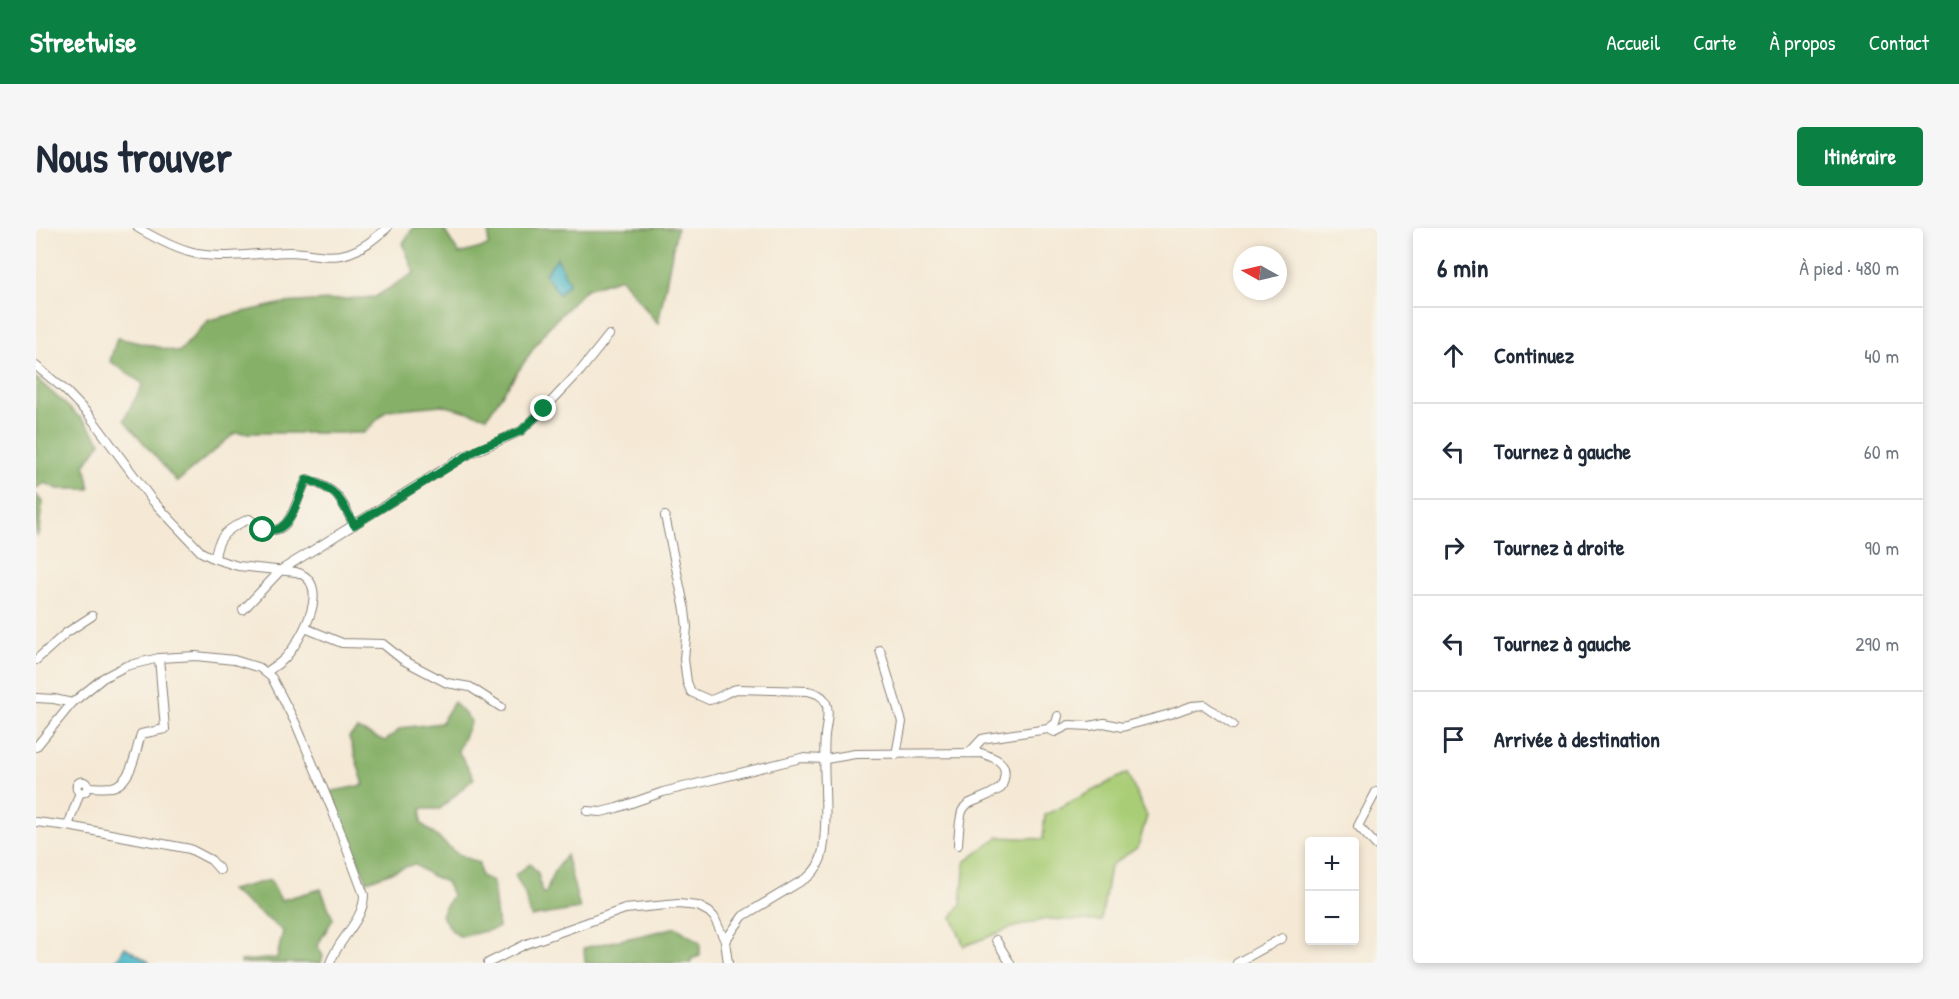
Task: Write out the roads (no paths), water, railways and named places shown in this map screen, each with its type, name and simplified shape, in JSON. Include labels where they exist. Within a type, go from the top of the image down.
[{"type":"street","points":[[138,228],[167,242],[201,254],[289,252],[333,256],[348,254],[362,248],[387,228]]},
{"type":"street","points":[[243,610],[281,570],[471,453],[521,431],[580,370],[609,335]]},
{"type":"street","points":[[36,366],[65,390],[89,415],[152,500],[190,542],[214,560],[238,566],[304,574],[312,588],[313,602],[305,628],[285,658],[267,672]]},
{"type":"street","points":[[214,560],[216,548],[228,529],[249,519],[263,530],[277,530],[291,519],[299,494],[307,479],[328,487],[340,497],[354,525]]},
{"type":"street","points":[[665,516],[685,610],[687,627],[684,659],[691,692],[709,700],[738,689],[808,691],[825,699],[828,706],[824,745],[826,759],[823,849],[819,864],[808,877],[743,916],[725,941]]},
{"type":"street","points":[[36,660],[66,633],[92,616]]},
{"type":"street","points":[[305,628],[342,644],[383,644],[410,664],[447,683],[470,687],[501,707]]},
{"type":"street","points":[[880,651],[902,722],[896,755]]},
{"type":"street","points":[[36,747],[72,703],[103,678],[139,662],[159,658],[221,657],[246,663],[267,672],[278,687],[296,724],[333,812],[364,895],[362,910],[334,952],[330,963]]},
{"type":"street","points":[[68,826],[80,792],[84,792],[87,787],[114,787],[119,784],[129,770],[141,734],[165,729],[159,658]]},
{"type":"street","points":[[36,698],[72,703]]},
{"type":"street","points":[[60,701],[63,714]]},
{"type":"street","points":[[1048,729],[1055,732],[1070,725],[1090,726],[1104,723],[1122,727],[1192,706],[1204,705],[1233,725]]},
{"type":"street","points":[[969,753],[982,739],[1048,729],[1056,723],[1058,716]]},
{"type":"street","points":[[587,811],[601,812],[617,808],[663,792],[791,759],[811,757],[826,759],[855,754],[981,753],[999,761],[1005,767],[1006,774],[1001,788],[969,802],[964,807],[960,814],[958,845]]},
{"type":"street","points":[[1376,792],[1358,826],[1377,846]]},
{"type":"street","points":[[36,822],[190,849],[211,860],[220,870]]},
{"type":"street","points":[[488,963],[526,944],[625,909],[670,904],[692,905],[709,912],[718,923],[725,941],[728,963]]},
{"type":"street","points":[[1237,963],[1282,938]]},
{"type":"street","points":[[996,940],[1010,963]]},
{"type":"water","points":[[557,258],[569,283],[559,294],[545,274]]},
{"type":"water","points":[[125,947],[149,963],[111,963],[116,961]]}]
